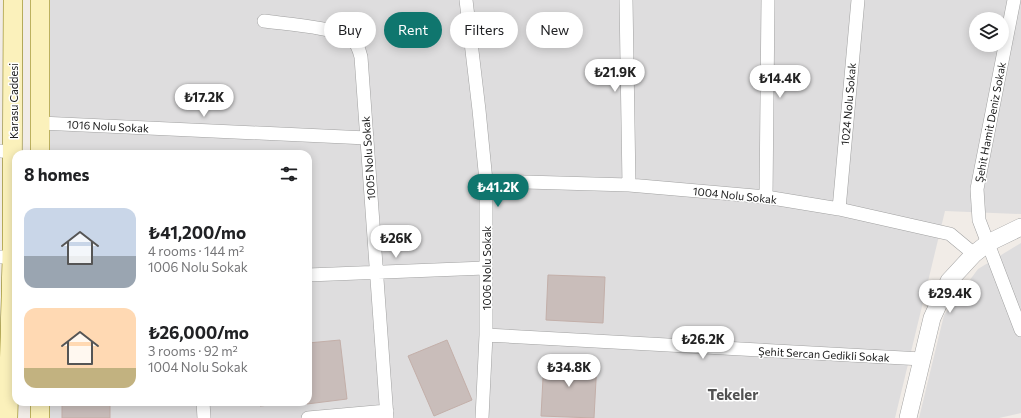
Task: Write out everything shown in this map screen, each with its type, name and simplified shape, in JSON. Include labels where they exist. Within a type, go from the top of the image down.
[{"type":"main road","name":"Karasu Caddesi","points":[[8,418],[6,152],[14,0]]},
{"type":"main road","points":[[40,0],[40,150]]},
{"type":"main road","points":[[40,406],[40,418]]},
{"type":"street","name":"1006 Nolu Sokak","points":[[466,0],[486,182],[486,335],[482,418]]},
{"type":"street","points":[[626,0],[630,185]]},
{"type":"street","points":[[766,197],[768,0]]},
{"type":"street","name":"1024 Nolu Sokak","points":[[839,208],[858,0]]},
{"type":"street","name":"Şehit Hamit Deniz Sokak","points":[[1014,0],[977,189],[979,220],[1021,330]]},
{"type":"street","name":"1005 Nolu Sokak","points":[[264,21],[332,31],[345,35],[353,40],[358,46],[361,57],[387,414]]},
{"type":"street","name":"1016 Nolu Sokak","points":[[40,123],[367,138]]},
{"type":"street","name":"1004 Nolu Sokak","points":[[486,182],[630,185],[766,197],[839,208],[950,234],[974,254]]},
{"type":"street","points":[[908,418],[932,318],[949,281],[974,254],[988,243],[1021,227]]},
{"type":"street","points":[[312,275],[485,268]]},
{"type":"street","name":"Şehit Sercan Gedikli Sokak","points":[[486,335],[922,359]]},
{"type":"street","points":[[203,406],[204,418]]},
{"type":"street","points":[[308,418],[387,414]]},
{"type":"shaded area","points":[[42,0],[1021,0],[1021,214],[945,211],[895,418],[40,418],[40,406],[312,406],[312,150],[41,150]]},
{"type":"shaded area","points":[[1021,243],[1021,413],[999,418],[919,418],[944,315],[978,269]]},
{"type":"building","points":[[548,275],[605,277],[603,323],[546,320]]},
{"type":"building","points":[[340,340],[347,399],[312,403],[312,343]]},
{"type":"building","points":[[447,340],[472,400],[434,416],[408,356]]},
{"type":"building","points":[[544,359],[597,361],[594,418],[541,416]]},
{"type":"building","points":[[62,406],[110,406],[110,418],[62,418]]},
{"type":"district","name":"Tekeler","points":[[733,394]]}]
